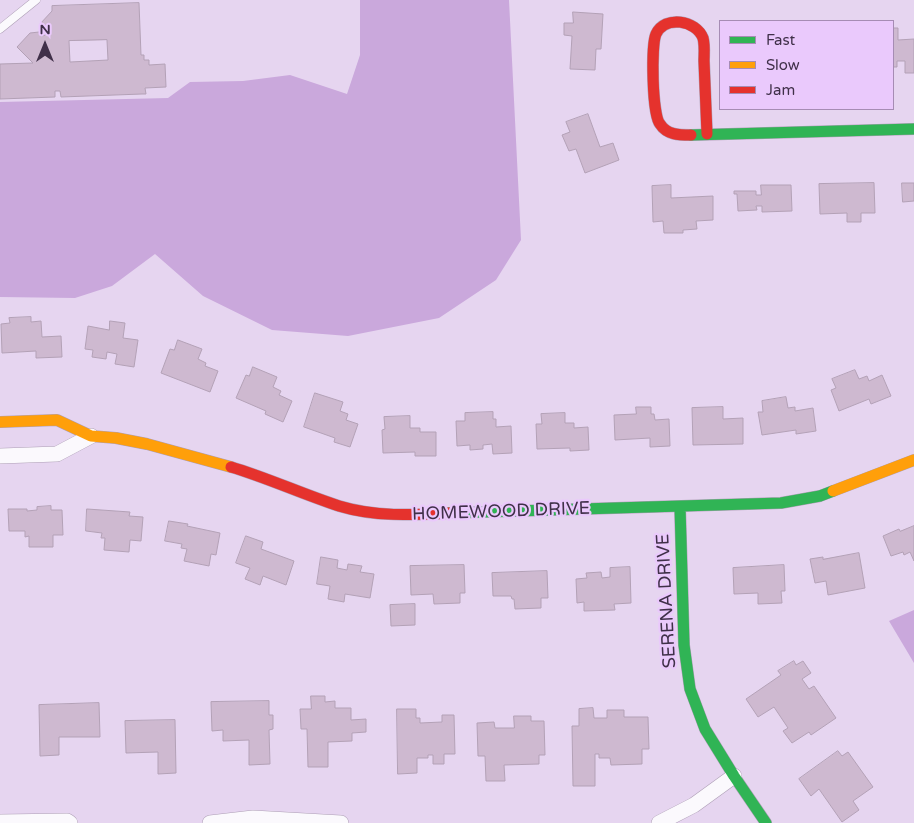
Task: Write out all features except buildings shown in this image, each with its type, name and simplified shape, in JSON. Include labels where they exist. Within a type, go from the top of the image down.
[{"type":"street","points":[[707,134],[703,39],[698,31],[686,23],[670,23],[660,29],[654,41],[656,119],[663,129],[673,134],[707,134],[914,129]]},
{"type":"street","name":"HOMEWOOD DRIVE","points":[[0,422],[57,420],[91,436],[116,438],[147,444],[251,473],[340,506],[380,514],[410,515],[781,504],[808,500],[914,460]]},
{"type":"street","points":[[0,456],[58,454],[91,436]]},
{"type":"street","name":"SERENA DRIVE","points":[[680,506],[684,645],[690,689],[705,729],[766,823]]},
{"type":"street","points":[[659,823],[694,805],[734,776]]},
{"type":"street","points":[[210,823],[253,820],[341,823]]},
{"type":"street","points":[[0,822],[67,821],[70,823]]},
{"type":"lane","points":[[0,29],[36,0]]},
{"type":"shaded area","points":[[360,0],[509,0],[521,240],[496,280],[439,318],[348,336],[272,330],[203,296],[155,254],[112,286],[75,298],[0,297],[0,102],[168,98],[190,82],[243,81],[290,75],[347,94],[360,55]]},
{"type":"shaded area","points":[[914,610],[914,663],[889,621]]},
{"type":"traffic: fast","points":[[691,135],[914,129]]},
{"type":"traffic: fast","points":[[449,513],[781,503],[820,496],[833,491]]},
{"type":"traffic: fast","points":[[680,507],[684,645],[690,689],[705,729],[766,823]]},
{"type":"traffic: slow","points":[[0,422],[57,420],[91,436],[116,438],[147,444],[231,467]]},
{"type":"traffic: slow","points":[[833,491],[914,460]]},
{"type":"traffic: jam","points":[[691,135],[678,134],[663,128],[657,118],[655,108],[653,80],[654,41],[660,28],[673,22],[680,22],[694,27],[703,38],[707,134]]},
{"type":"traffic: jam","points":[[231,467],[353,510],[380,514],[449,513]]}]
